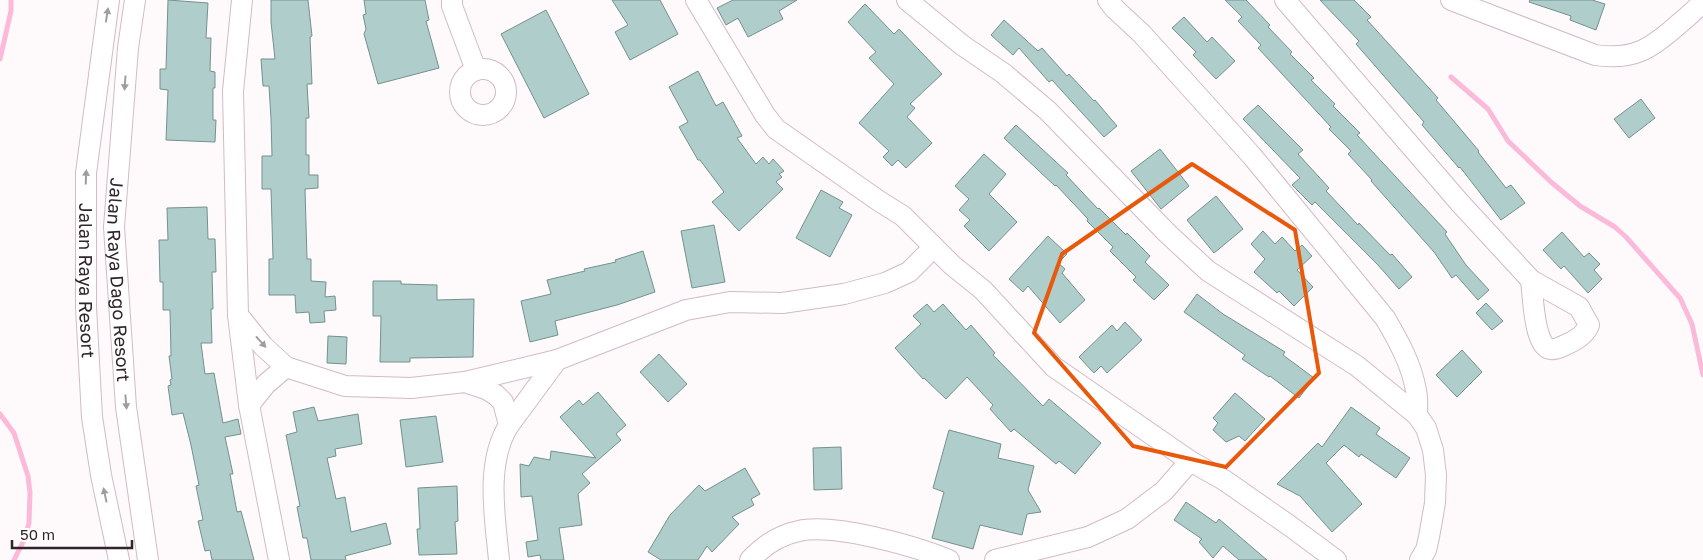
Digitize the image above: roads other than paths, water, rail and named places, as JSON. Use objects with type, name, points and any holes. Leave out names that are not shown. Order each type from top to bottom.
[{"type":"street","name":"Jalan Raya Resort","points":[[109,0],[86,173],[86,307],[92,417],[101,475],[119,560]]},
{"type":"street","name":"Jalan Raya Dago Resort","points":[[135,0],[128,48],[114,227],[126,407],[148,560]]},
{"type":"street","points":[[242,0],[232,91],[238,315],[249,405],[279,560]]},
{"type":"street","points":[[452,0],[452,6],[476,70]]},
{"type":"street","points":[[696,0],[764,115],[776,129],[879,201],[904,216],[952,264],[984,290],[1054,367],[1190,461],[1224,480],[1336,560]]},
{"type":"street","points":[[908,0],[962,45],[1003,73],[1048,111],[1167,233],[1208,271],[1357,366],[1417,415],[1429,435],[1436,474],[1435,503],[1429,537],[1426,550],[1420,560]]},
{"type":"street","points":[[1108,0],[1142,34],[1252,156],[1385,318],[1399,342],[1409,367],[1416,391],[1417,415]]},
{"type":"street","points":[[1285,0],[1460,203],[1531,280]]},
{"type":"street","points":[[1451,0],[1595,55],[1612,58],[1629,56],[1653,46],[1699,14]]},
{"type":"street","points":[[238,315],[263,346],[286,367],[345,386],[412,388],[465,382],[557,360],[686,310],[730,302],[782,303],[844,294],[886,283],[909,272],[934,247]]},
{"type":"street","points":[[499,560],[493,487],[499,447],[503,434],[509,425],[557,360]]},
{"type":"street","points":[[249,405],[266,384],[286,367]]},
{"type":"street","points":[[465,382],[486,389],[496,395],[503,402],[509,425]]},
{"type":"street","points":[[995,560],[1088,537],[1127,519],[1164,491],[1190,461]]},
{"type":"street","points":[[750,560],[764,546],[781,537],[800,531],[821,530],[848,532],[888,541],[929,552],[949,560]]},
{"type":"waterway","points":[[0,59],[11,11],[11,0]]},
{"type":"waterway","points":[[1451,77],[1488,109],[1508,141],[1551,182],[1580,206],[1615,227],[1626,237],[1680,298],[1692,324],[1703,375]]},
{"type":"waterway","points":[[0,414],[14,433],[28,476],[30,493],[29,523],[25,538],[14,560]]}]
